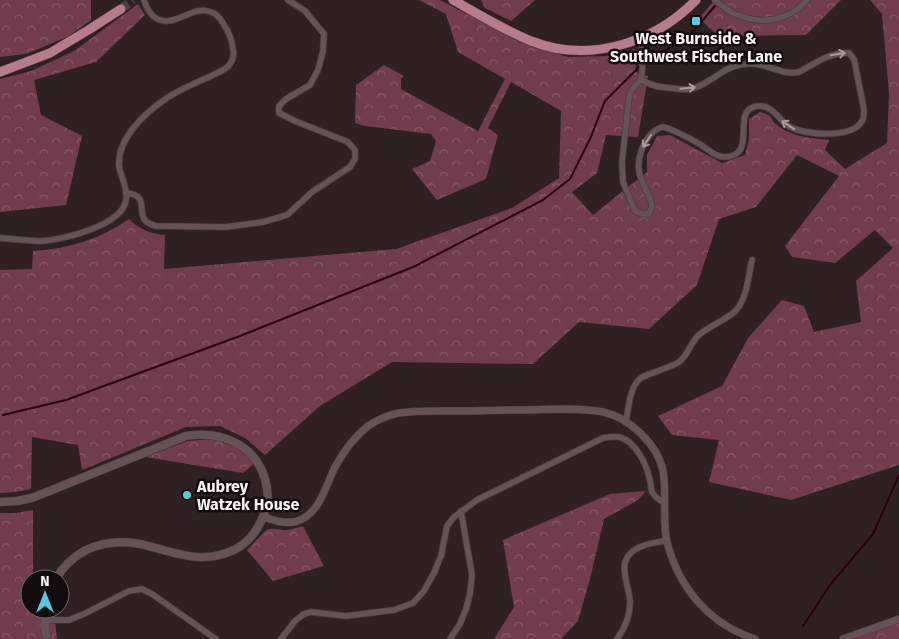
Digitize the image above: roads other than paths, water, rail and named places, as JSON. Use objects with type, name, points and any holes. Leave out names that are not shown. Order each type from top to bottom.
[{"type":"main road","points":[[453,0],[521,37],[551,47],[571,50],[603,49],[640,39],[683,13],[696,0]]},
{"type":"main road","points":[[0,72],[50,53],[121,9]]},
{"type":"main road","points":[[0,502],[32,498],[186,436],[204,434],[237,443],[257,461],[263,472],[267,487],[267,503],[264,517],[256,531],[235,550],[206,558],[179,555],[134,543],[110,543],[92,548],[76,556],[62,569]]},
{"type":"main road","points":[[45,620],[47,639]]},
{"type":"street","points":[[0,238],[43,241],[68,236],[101,225],[118,214],[126,202],[126,193],[120,174],[119,163],[128,134],[159,103],[170,95],[230,64],[234,54],[232,42],[220,19],[211,12],[201,10],[172,21],[161,20],[151,14],[144,0]]},
{"type":"street","points":[[126,193],[138,198],[142,206],[143,217],[148,225],[226,226],[263,222],[287,215],[312,192],[350,167],[355,159],[355,150],[348,142],[279,113],[280,106],[286,99],[310,85],[318,70],[323,51],[324,34],[305,11],[288,0]]},
{"type":"street","points":[[715,0],[733,13],[758,20],[770,20],[781,19],[802,7],[807,0]]},
{"type":"street","points":[[640,39],[643,64],[641,79],[632,90],[628,104],[622,174],[636,211],[642,214],[648,214],[652,208],[639,172],[638,162],[647,139],[658,128],[664,127],[718,156],[724,157],[738,152],[742,147],[744,142],[744,116],[754,107],[766,107],[792,128],[815,134],[851,130],[862,122],[864,116],[857,69],[854,59],[849,53],[841,52],[829,56],[799,72],[789,74],[758,64],[749,63],[732,66],[701,86],[690,89],[652,86],[641,79]]},
{"type":"street","points":[[626,421],[630,397],[637,382],[679,362],[700,334],[737,309],[742,301],[752,260]]},
{"type":"street","points":[[264,517],[281,522],[299,520],[307,516],[316,506],[341,456],[351,442],[368,426],[384,417],[411,412],[443,411],[588,411],[606,413],[626,421],[642,435],[652,448],[663,471],[667,540],[680,576],[697,600],[711,615],[725,626],[754,639]]},
{"type":"street","points":[[281,639],[295,621],[304,614],[311,612],[346,616],[394,610],[412,603],[424,591],[434,573],[441,556],[447,526],[454,517],[477,500],[603,438],[616,436],[622,438],[635,448],[645,464],[654,496],[664,503]]},
{"type":"street","points":[[450,639],[460,624],[466,609],[472,574],[461,511]]},
{"type":"street","points":[[616,639],[624,627],[629,612],[630,595],[624,571],[629,555],[642,546],[667,540]]},
{"type":"street","points":[[45,620],[69,620],[129,592],[142,589],[216,639]]},
{"type":"street","points":[[844,639],[899,619]]},
{"type":"waterway","points":[[648,61],[689,36],[715,6]]},
{"type":"waterway","points":[[3,415],[66,400],[240,336],[413,267],[543,200],[570,179],[590,139],[605,101],[639,67]]},
{"type":"waterway","points":[[803,626],[830,585],[873,534],[899,475]]},
{"type":"tunnel","points":[[121,9],[133,0]]},
{"type":"place","name":"West Burnside & Southwest Fischer Lane","points":[[696,21]]},
{"type":"place","name":"Aubrey Watzek House","points":[[187,495]]}]
